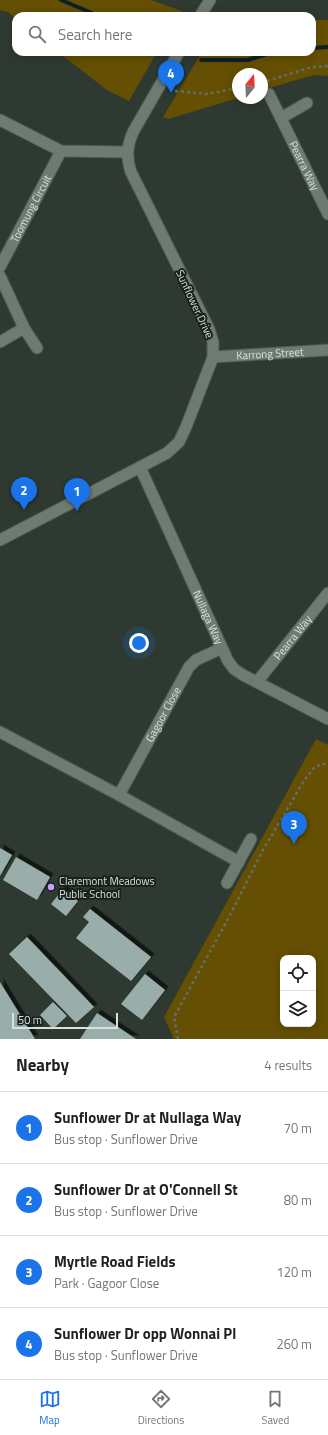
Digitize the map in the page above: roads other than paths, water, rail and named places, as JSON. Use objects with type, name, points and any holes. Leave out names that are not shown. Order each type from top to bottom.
[{"type":"street","points":[[202,12],[210,0]]},
{"type":"street","name":"Sunflower Drive","points":[[0,540],[167,453],[179,442],[213,357],[213,342],[209,329],[131,172],[127,161],[129,141],[133,132],[177,56]]},
{"type":"street","name":"Pearra Way","points":[[269,94],[328,214]]},
{"type":"street","points":[[281,118],[307,103]]},
{"type":"street","points":[[0,120],[61,151],[127,152]]},
{"type":"street","name":"Toomung Circuit","points":[[0,267],[61,151]]},
{"type":"street","points":[[0,276],[24,328],[37,348]]},
{"type":"street","points":[[0,342],[24,328]]},
{"type":"street","name":"Karrong Street","points":[[213,357],[328,350]]},
{"type":"street","name":"Nullaga Way","points":[[140,467],[228,662],[234,669],[328,719]]},
{"type":"street","name":"Pearra Way","points":[[257,682],[328,593]]},
{"type":"street","name":"Gagoor Close","points":[[119,795],[189,667],[196,660],[222,648]]},
{"type":"street","points":[[0,732],[119,795],[239,862]]},
{"type":"street","points":[[227,883],[251,839]]},
{"type":"waterway","points":[[61,0],[90,12]]},
{"type":"waterway","points":[[316,48],[328,47]]},
{"type":"waterway","points":[[201,60],[248,60],[260,56]]},
{"type":"place","name":"Sunflower Dr opp Wonnai Pl","points":[[171,93]]},
{"type":"place","name":"Sunflower Dr at O'Connell St","points":[[24,510]]},
{"type":"place","name":"Sunflower Dr at Nullaga Way","points":[[77,511]]},
{"type":"place","name":"Myrtle Road Fields","points":[[294,844]]},
{"type":"place","name":"Claremont Meadows Public School","points":[[51,887]]}]
